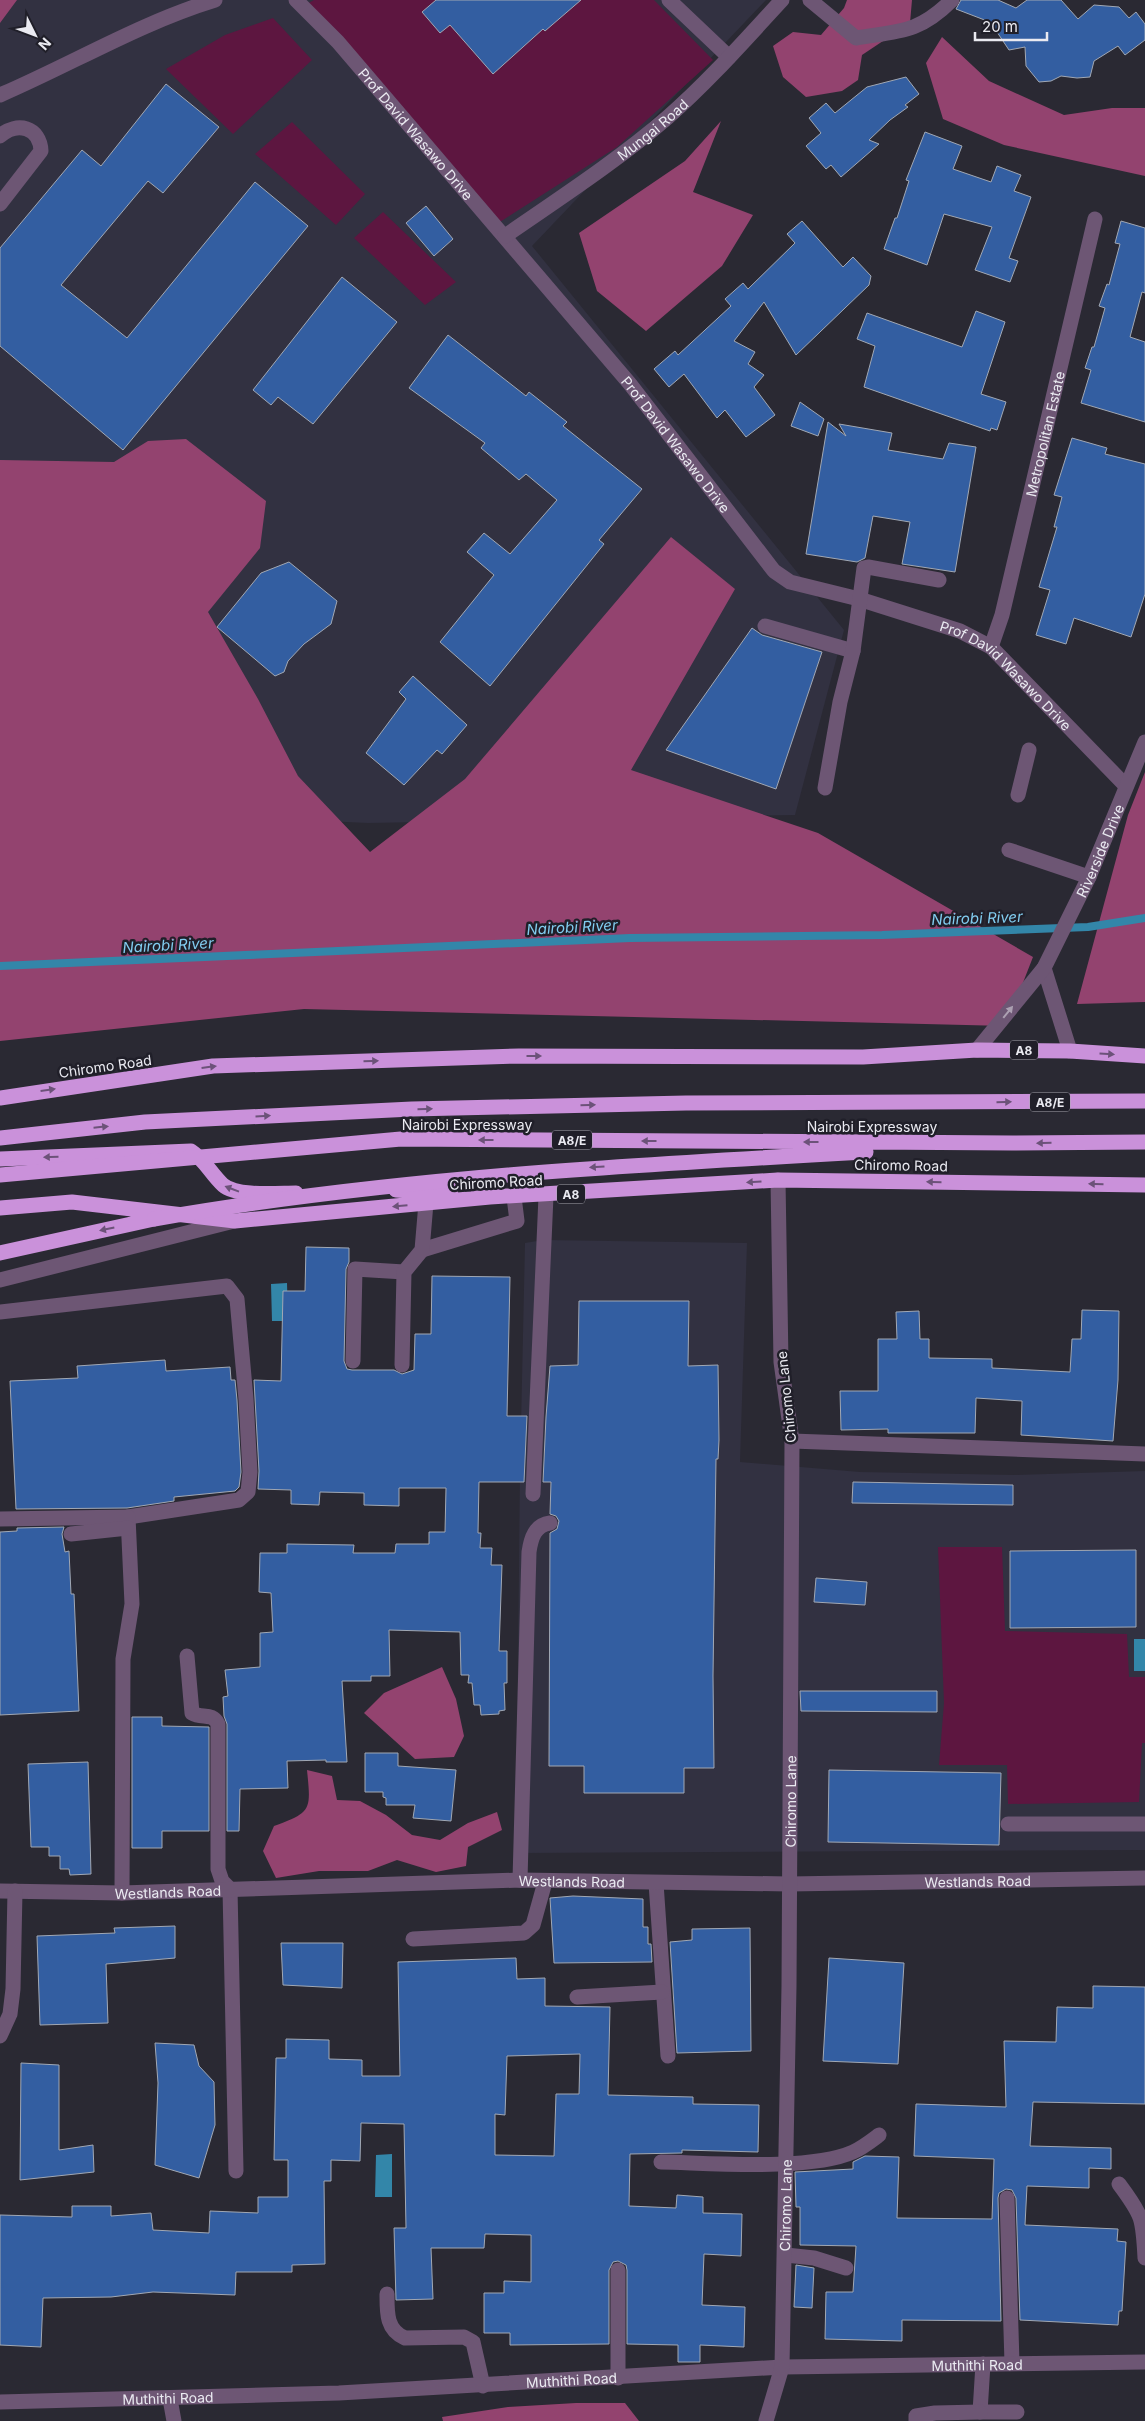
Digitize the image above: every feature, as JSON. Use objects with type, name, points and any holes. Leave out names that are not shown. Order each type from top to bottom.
[{"type":"highway","name":"Chiromo Road","points":[[0,1098],[213,1066],[519,1056],[863,1057],[977,1050],[1070,1051],[1145,1056]]},
{"type":"highway","name":"Nairobi Expressway","points":[[0,1138],[145,1122],[412,1109],[686,1102],[1145,1101]]},
{"type":"highway","name":"Nairobi Expressway","points":[[0,1176],[401,1139],[1012,1144],[1145,1142]]},
{"type":"highway","points":[[0,1253],[154,1219],[252,1202],[518,1173],[1012,1144]]},
{"type":"highway","points":[[0,1159],[191,1151],[200,1156],[224,1186],[236,1192],[407,1190],[490,1198]]},
{"type":"highway","name":"Chiromo Road","points":[[0,1208],[72,1202],[235,1221],[490,1198],[778,1180],[1145,1185]]},
{"type":"street","points":[[0,95],[50,74],[179,11],[215,0]]},
{"type":"street","name":"Prof David Wasawo Drive","points":[[296,0],[338,42],[630,384],[774,571],[790,582],[859,599],[960,631],[991,647],[1126,786]]},
{"type":"street","points":[[669,0],[729,57]]},
{"type":"street","name":"Mungai Road","points":[[505,236],[623,153],[668,117],[729,57],[782,0]]},
{"type":"street","points":[[810,0],[856,38],[907,30],[934,18],[952,0]]},
{"type":"street","points":[[0,136],[16,127],[28,129],[37,135],[41,142],[41,151],[0,204]]},
{"type":"street","name":"Metropolitan Estate","points":[[991,647],[1002,615],[1095,218]]},
{"type":"street","points":[[825,788],[840,702],[853,651],[864,568],[868,567],[939,580]]},
{"type":"street","points":[[765,626],[853,651]]},
{"type":"street","name":"Riverside Drive","points":[[977,1050],[1047,962],[1070,911],[1089,877],[1145,742]]},
{"type":"street","points":[[1018,795],[1029,750]]},
{"type":"street","points":[[1009,850],[1089,877]]},
{"type":"street","points":[[1047,962],[1070,1051]]},
{"type":"street","name":"Chiromo Lane","points":[[766,2421],[782,2367],[786,2255],[792,1441],[781,1362],[778,1180]]},
{"type":"street","points":[[533,1494],[546,1196]]},
{"type":"street","points":[[402,1365],[404,1272],[422,1250],[517,1222],[514,1197]]},
{"type":"street","points":[[422,1250],[426,1203]]},
{"type":"street","points":[[0,1280],[235,1221]]},
{"type":"street","points":[[353,1361],[355,1270],[404,1272]]},
{"type":"street","points":[[0,1312],[227,1286],[237,1299],[246,1399],[250,1472],[248,1492],[238,1500],[71,1534]]},
{"type":"street","points":[[792,1441],[1145,1454]]},
{"type":"street","points":[[0,1519],[128,1523]]},
{"type":"street","points":[[122,1893],[123,1659],[132,1604],[128,1523]]},
{"type":"street","points":[[520,1880],[529,1552],[531,1538],[537,1529],[544,1524],[550,1523]]},
{"type":"street","points":[[187,1656],[192,1713],[215,1718],[218,1724],[218,1869],[222,1881],[230,1889],[236,2171]]},
{"type":"street","points":[[1008,1824],[1145,1824]]},
{"type":"street","name":"Westlands Road","points":[[8,1891],[122,1893],[520,1880],[545,1882],[789,1884],[1145,1878]]},
{"type":"street","points":[[413,1939],[524,1933],[533,1925],[545,1882]]},
{"type":"street","points":[[656,1883],[662,1992],[668,2056]]},
{"type":"street","points":[[0,2036],[10,2014],[13,1989],[8,1891]]},
{"type":"street","points":[[577,1997],[662,1992]]},
{"type":"street","points":[[661,2162],[786,2163],[844,2156],[855,2152],[879,2136]]},
{"type":"street","points":[[1119,2184],[1137,2208],[1144,2222],[1145,2258]]},
{"type":"street","points":[[1007,2198],[1012,2364]]},
{"type":"street","points":[[786,2255],[814,2258],[846,2268]]},
{"type":"street","points":[[618,2270],[618,2378]]},
{"type":"street","points":[[387,2294],[389,2321],[397,2335],[405,2338],[464,2337],[473,2342],[483,2386]]},
{"type":"street","name":"Muthithi Road","points":[[0,2402],[170,2398],[483,2386],[782,2367],[1145,2362]]},
{"type":"street","points":[[980,2412],[983,2364]]},
{"type":"street","points":[[170,2398],[174,2421]]},
{"type":"street","points":[[916,2421],[916,2416],[929,2413],[1016,2412]]},
{"type":"shaded area","points":[[0,0],[766,0],[532,246],[844,630],[795,815],[368,823],[0,806]]},
{"type":"shaded area","points":[[0,0],[17,0],[0,23]]},
{"type":"shaded area","points":[[314,0],[654,0],[713,60],[617,147],[492,227],[300,8]]},
{"type":"shaded area","points":[[847,0],[912,0],[910,23],[862,55],[858,80],[842,91],[806,97],[783,77],[773,46],[793,32],[821,35],[844,8]]},
{"type":"shaded area","points":[[273,18],[312,60],[233,134],[166,69],[225,35]]},
{"type":"shaded area","points":[[942,37],[989,81],[1064,115],[1112,108],[1145,108],[1145,176],[1004,145],[943,119],[926,63]]},
{"type":"shaded area","points":[[721,121],[693,192],[753,215],[722,266],[646,331],[597,291],[579,233],[685,161]]},
{"type":"shaded area","points":[[292,122],[365,194],[336,225],[255,154]]},
{"type":"shaded area","points":[[383,212],[456,282],[425,305],[354,238]]},
{"type":"shaded area","points":[[186,439],[266,501],[260,548],[208,612],[258,699],[298,776],[370,852],[465,779],[671,537],[735,589],[631,770],[818,833],[1033,957],[1006,1026],[304,1009],[0,1041],[0,460],[114,462],[148,441]]},
{"type":"shaded area","points":[[1145,772],[1145,1002],[1077,1004],[1128,815]]},
{"type":"shaded area","points":[[543,1240],[747,1243],[740,1462],[860,1472],[1015,1475],[1145,1471],[1145,1850],[516,1853],[520,1472],[525,1243]]},
{"type":"shaded area","points":[[938,1547],[1002,1547],[1005,1631],[1127,1634],[1129,1677],[1145,1677],[1145,1743],[1142,1743],[1139,1802],[1008,1804],[1007,1765],[939,1765],[944,1703]]},
{"type":"shaded area","points":[[442,1667],[456,1699],[464,1736],[454,1757],[415,1759],[364,1713],[384,1693]]},
{"type":"shaded area","points":[[307,1770],[332,1776],[337,1800],[360,1801],[386,1815],[412,1835],[440,1840],[468,1823],[497,1812],[502,1830],[468,1847],[466,1866],[436,1872],[397,1860],[368,1871],[319,1871],[276,1878],[263,1851],[274,1826],[296,1817],[306,1808],[309,1794]]},
{"type":"shaded area","points":[[576,2403],[625,2403],[639,2421],[443,2421],[442,2417],[508,2407]]},
{"type":"water","points":[[287,1283],[288,1321],[272,1321],[271,1284]]},
{"type":"water","points":[[1134,1639],[1145,1639],[1145,1671],[1134,1671]]},
{"type":"water","points":[[392,2154],[392,2197],[375,2197],[376,2155]]},
{"type":"building","points":[[436,0],[581,0],[545,31],[543,29],[493,74],[450,25],[440,33],[422,12]]},
{"type":"building","points":[[961,0],[998,0],[1016,8],[1027,0],[1061,0],[1078,19],[1094,5],[1119,7],[1129,18],[1136,12],[1145,24],[1145,40],[1125,55],[1118,46],[1094,61],[1090,77],[1061,76],[1051,81],[1039,82],[1026,66],[1025,47],[1009,50],[993,26],[995,24],[956,9]]},
{"type":"building","points":[[906,77],[919,94],[905,105],[908,107],[890,120],[869,140],[879,144],[841,177],[831,165],[826,169],[806,146],[821,133],[809,118],[826,103],[835,113],[867,87]]},
{"type":"building","points":[[166,84],[219,127],[163,193],[148,181],[61,285],[127,338],[255,182],[308,226],[123,450],[0,346],[0,248],[82,150],[101,166]]},
{"type":"building","points":[[925,132],[962,146],[953,169],[991,182],[997,166],[1021,175],[1014,191],[1031,197],[1009,258],[1018,261],[1010,282],[975,270],[992,227],[944,214],[927,265],[884,249],[895,218],[897,218],[909,181],[906,180]]},
{"type":"building","points":[[426,206],[453,239],[434,256],[406,223]]},
{"type":"building","points":[[802,221],[843,267],[853,257],[871,276],[869,285],[796,355],[764,302],[734,341],[755,352],[748,364],[764,375],[754,387],[775,415],[746,437],[725,410],[717,418],[684,374],[669,387],[654,369],[675,351],[678,355],[731,306],[725,299],[743,283],[748,289],[795,243],[787,234]]},
{"type":"building","points":[[1121,221],[1145,228],[1145,293],[1142,292],[1130,337],[1145,342],[1145,422],[1081,403],[1091,370],[1085,368],[1092,347],[1094,347],[1105,308],[1099,306],[1107,284],[1109,285],[1120,244],[1115,243]]},
{"type":"building","points":[[342,277],[397,322],[313,424],[278,397],[271,405],[253,390]]},
{"type":"building","points":[[976,311],[1005,322],[981,394],[1006,402],[997,430],[991,428],[990,431],[864,387],[875,346],[857,339],[867,313],[962,347]]},
{"type":"building","points":[[448,335],[526,396],[529,392],[567,422],[563,426],[642,489],[599,540],[604,544],[490,686],[440,642],[494,575],[467,552],[484,533],[510,554],[557,500],[526,474],[519,480],[481,448],[485,443],[409,388]]},
{"type":"building","points":[[800,402],[824,419],[818,436],[791,426]]},
{"type":"building","points":[[828,422],[846,436],[839,424],[892,433],[888,450],[943,459],[949,443],[976,447],[955,572],[902,564],[910,522],[873,516],[865,558],[857,562],[806,554]]},
{"type":"building","points":[[1072,438],[1107,448],[1105,454],[1145,464],[1145,594],[1131,637],[1074,618],[1066,644],[1036,635],[1050,590],[1039,587],[1057,527],[1054,527],[1062,497],[1054,495]]},
{"type":"building","points":[[289,562],[337,601],[331,624],[304,644],[288,661],[284,672],[275,676],[217,627],[261,573]]},
{"type":"building","points":[[752,628],[762,635],[822,652],[776,789],[666,750]]},
{"type":"building","points":[[413,676],[467,725],[442,754],[437,750],[404,785],[366,753],[406,699],[399,692]]},
{"type":"building","points":[[306,1247],[349,1248],[349,1262],[346,1269],[344,1361],[347,1369],[352,1370],[394,1370],[402,1374],[414,1370],[415,1334],[431,1334],[432,1276],[510,1277],[507,1416],[527,1416],[524,1482],[479,1482],[478,1533],[481,1533],[480,1548],[492,1548],[491,1565],[502,1565],[499,1651],[507,1651],[507,1683],[504,1683],[505,1710],[499,1711],[499,1714],[481,1715],[480,1705],[474,1705],[472,1683],[468,1683],[469,1675],[461,1675],[460,1632],[389,1630],[390,1676],[371,1676],[371,1681],[342,1681],[347,1762],[326,1762],[326,1760],[287,1761],[288,1788],[240,1789],[239,1831],[227,1831],[227,1724],[224,1716],[223,1697],[228,1696],[225,1670],[260,1667],[260,1633],[273,1632],[271,1593],[259,1592],[260,1553],[287,1553],[287,1544],[354,1545],[353,1553],[395,1553],[396,1544],[429,1544],[429,1532],[445,1532],[446,1488],[399,1488],[399,1506],[364,1505],[364,1493],[320,1492],[319,1505],[291,1504],[291,1490],[258,1489],[259,1471],[254,1380],[281,1381],[283,1291],[305,1291]]},
{"type":"building","points":[[579,1301],[689,1301],[688,1366],[718,1365],[719,1440],[718,1459],[716,1459],[713,1676],[714,1768],[684,1768],[684,1793],[584,1793],[584,1766],[549,1766],[550,1533],[557,1529],[559,1521],[556,1516],[550,1514],[551,1482],[543,1482],[546,1417],[550,1366],[578,1365]]},
{"type":"building","points":[[1082,1310],[1119,1311],[1118,1380],[1113,1441],[1021,1435],[1022,1401],[976,1398],[975,1433],[888,1433],[888,1429],[841,1430],[840,1391],[878,1391],[878,1339],[897,1339],[896,1312],[919,1311],[920,1339],[929,1339],[929,1358],[992,1359],[992,1368],[1070,1372],[1072,1339],[1081,1339]]},
{"type":"building","points":[[165,1360],[166,1371],[230,1367],[231,1380],[235,1380],[241,1472],[239,1487],[235,1491],[174,1497],[174,1501],[127,1508],[16,1509],[10,1381],[78,1378],[77,1366]]},
{"type":"building","points":[[853,1482],[1013,1485],[1013,1505],[852,1503]]},
{"type":"building","points":[[64,1527],[62,1534],[65,1552],[69,1551],[71,1594],[74,1594],[79,1711],[0,1715],[0,1532],[17,1531],[17,1528]]},
{"type":"building","points":[[1136,1550],[1136,1627],[1010,1628],[1010,1551]]},
{"type":"building","points":[[816,1578],[867,1582],[865,1605],[814,1602]]},
{"type":"building","points":[[800,1691],[937,1691],[937,1712],[801,1711]]},
{"type":"building","points":[[132,1717],[162,1717],[162,1726],[209,1727],[209,1831],[162,1831],[162,1848],[132,1848]]},
{"type":"building","points":[[365,1753],[398,1753],[398,1766],[456,1770],[451,1821],[413,1818],[415,1805],[386,1805],[386,1798],[383,1797],[383,1792],[365,1792]]},
{"type":"building","points":[[88,1762],[91,1874],[70,1875],[69,1869],[60,1869],[60,1856],[49,1856],[49,1847],[31,1847],[28,1764]]},
{"type":"building","points":[[829,1770],[1001,1773],[999,1845],[828,1842]]},
{"type":"building","points":[[573,1896],[643,1899],[643,1927],[648,1927],[648,1944],[651,1944],[652,1962],[554,1963],[550,1898]]},
{"type":"building","points":[[175,1926],[175,1958],[106,1964],[108,2023],[40,2025],[37,1936],[115,1933],[114,1928]]},
{"type":"building","points":[[750,1928],[751,2051],[677,2053],[670,1942],[692,1940],[692,1929]]},
{"type":"building","points":[[281,1943],[343,1943],[342,1988],[283,1985]]},
{"type":"building","points":[[516,1958],[517,1979],[545,1978],[545,2006],[610,2007],[608,2095],[693,2097],[693,2104],[759,2105],[758,2152],[682,2150],[682,2153],[630,2154],[629,2206],[676,2208],[677,2195],[703,2197],[703,2213],[742,2214],[741,2256],[704,2254],[702,2305],[745,2307],[744,2347],[700,2345],[700,2362],[678,2362],[678,2345],[627,2344],[627,2270],[626,2265],[618,2261],[613,2262],[609,2270],[609,2344],[510,2345],[510,2333],[484,2333],[484,2293],[504,2293],[504,2281],[531,2282],[531,2235],[485,2234],[484,2248],[431,2248],[433,2299],[396,2300],[394,2228],[406,2228],[404,2124],[361,2123],[360,2161],[331,2160],[331,2181],[324,2181],[325,2264],[292,2265],[292,2272],[236,2272],[235,2295],[153,2292],[111,2297],[43,2298],[41,2347],[0,2345],[0,2215],[72,2217],[72,2206],[111,2206],[111,2216],[151,2213],[153,2230],[209,2233],[210,2211],[258,2213],[258,2197],[288,2197],[288,2160],[274,2160],[276,2058],[286,2058],[286,2039],[329,2040],[329,2059],[362,2060],[362,2076],[400,2076],[398,1962]],"holes":[[[580,2054],[579,2094],[556,2094],[554,2156],[495,2155],[495,2114],[505,2115],[507,2056]]]},
{"type":"building","points":[[829,1958],[904,1963],[898,2064],[823,2061]]},
{"type":"building","points":[[1093,1986],[1145,1987],[1145,2104],[1033,2102],[1030,2146],[1111,2148],[1111,2169],[1089,2168],[1089,2188],[1027,2186],[1025,2225],[1118,2229],[1117,2241],[1126,2242],[1122,2311],[1119,2311],[1118,2325],[1020,2320],[1016,2198],[1012,2190],[1006,2189],[999,2193],[998,2198],[1001,2321],[902,2320],[902,2341],[825,2339],[826,2292],[853,2292],[856,2246],[800,2245],[800,2207],[796,2207],[795,2172],[853,2169],[853,2162],[865,2156],[899,2157],[897,2218],[992,2219],[994,2159],[914,2156],[916,2104],[1006,2107],[1004,2041],[1056,2042],[1057,2007],[1093,2008]]},
{"type":"building","points":[[155,2043],[194,2045],[199,2066],[214,2082],[215,2125],[199,2178],[155,2165],[158,2083]]},
{"type":"building","points":[[21,2063],[59,2065],[59,2150],[93,2145],[94,2172],[20,2180]]},
{"type":"building","points":[[796,2265],[814,2268],[812,2308],[794,2307]]},
{"type":"waterway","name":"Nairobi River","points":[[0,966],[630,938],[882,935],[1088,927],[1145,918]]}]
